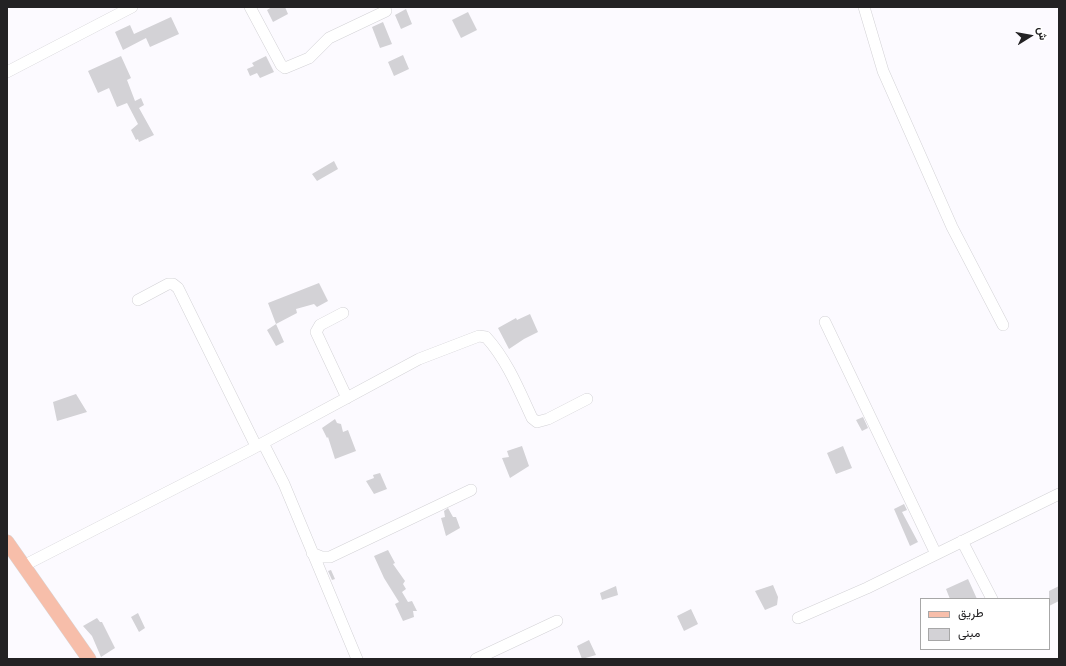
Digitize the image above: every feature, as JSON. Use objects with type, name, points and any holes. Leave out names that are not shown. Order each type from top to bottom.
[{"type":"main road","points":[[7,542],[89,659]]},
{"type":"street","points":[[7,72],[132,7]]},
{"type":"street","points":[[250,7],[281,66],[285,68],[309,58],[329,38],[386,11]]},
{"type":"street","points":[[864,7],[864,12],[886,78],[952,227],[1003,326]]},
{"type":"street","points":[[138,300],[168,284],[173,284],[178,288],[260,445],[284,484],[357,659]]},
{"type":"street","points":[[343,313],[320,325],[316,332],[347,398]]},
{"type":"street","points":[[825,322],[936,554]]},
{"type":"street","points":[[23,566],[134,511],[419,359],[479,336],[486,337],[493,345],[510,372],[532,418],[537,422],[548,419],[587,398]]},
{"type":"street","points":[[312,553],[322,557],[330,557],[471,490]]},
{"type":"street","points":[[798,618],[868,588],[1059,494]]},
{"type":"street","points":[[962,541],[991,598]]},
{"type":"street","points":[[476,659],[557,621]]},
{"type":"building","points":[[272,7],[285,7],[288,14],[273,22],[267,10]]},
{"type":"building","points":[[406,9],[412,24],[401,29],[395,15]]},
{"type":"building","points":[[468,12],[477,30],[461,38],[452,20]]},
{"type":"building","points":[[171,17],[179,34],[150,47],[146,38],[123,50],[115,32],[130,25],[134,34]]},
{"type":"building","points":[[383,22],[392,44],[380,48],[372,27]]},
{"type":"building","points":[[403,55],[409,69],[394,76],[388,62]]},
{"type":"building","points":[[121,56],[131,78],[127,80],[135,101],[141,98],[144,105],[139,108],[154,135],[139,142],[138,139],[136,140],[131,130],[138,124],[127,103],[117,107],[109,88],[98,93],[88,71]]},
{"type":"building","points":[[266,56],[274,72],[260,78],[257,73],[250,76],[247,69],[254,66],[252,63]]},
{"type":"building","points":[[334,161],[338,169],[317,181],[312,174]]},
{"type":"building","points":[[319,283],[328,301],[317,307],[314,304],[296,309],[297,313],[276,324],[268,303]]},
{"type":"building","points":[[530,314],[538,332],[509,349],[498,328],[516,318],[517,320]]},
{"type":"building","points":[[276,324],[284,342],[276,346],[267,330]]},
{"type":"building","points":[[76,394],[87,412],[57,421],[53,402]]},
{"type":"building","points":[[863,417],[868,428],[862,431],[856,420]]},
{"type":"building","points":[[335,419],[337,423],[341,424],[343,432],[348,430],[356,451],[335,459],[328,437],[327,438],[322,428]]},
{"type":"building","points":[[522,446],[529,466],[510,478],[502,458],[509,457],[507,451]]},
{"type":"building","points":[[843,446],[852,468],[836,474],[827,453]]},
{"type":"building","points":[[380,473],[387,489],[374,494],[366,481],[374,478],[373,475]]},
{"type":"building","points":[[904,504],[907,510],[902,512],[918,542],[910,546],[894,509]]},
{"type":"building","points":[[448,508],[453,517],[456,517],[460,528],[446,536],[441,518],[445,517],[444,511]]},
{"type":"building","points":[[388,550],[395,563],[393,564],[405,581],[403,584],[406,589],[402,592],[408,602],[412,601],[417,611],[413,611],[414,617],[403,621],[395,604],[399,602],[384,578],[374,556]]},
{"type":"building","points":[[331,570],[335,579],[332,580],[328,571]]},
{"type":"building","points":[[968,579],[977,598],[950,598],[946,589]]},
{"type":"building","points":[[773,585],[778,597],[777,605],[765,610],[755,591]]},
{"type":"building","points":[[616,586],[618,595],[602,600],[600,593]]},
{"type":"building","points":[[1059,586],[1059,601],[1050,606],[1050,598],[1049,591]]},
{"type":"building","points":[[691,609],[698,624],[684,631],[677,616]]},
{"type":"building","points":[[138,613],[145,628],[139,632],[131,617]]},
{"type":"building","points":[[97,618],[100,622],[102,622],[115,648],[101,657],[92,636],[83,626]]},
{"type":"building","points":[[589,640],[596,655],[582,659],[577,646]]}]
